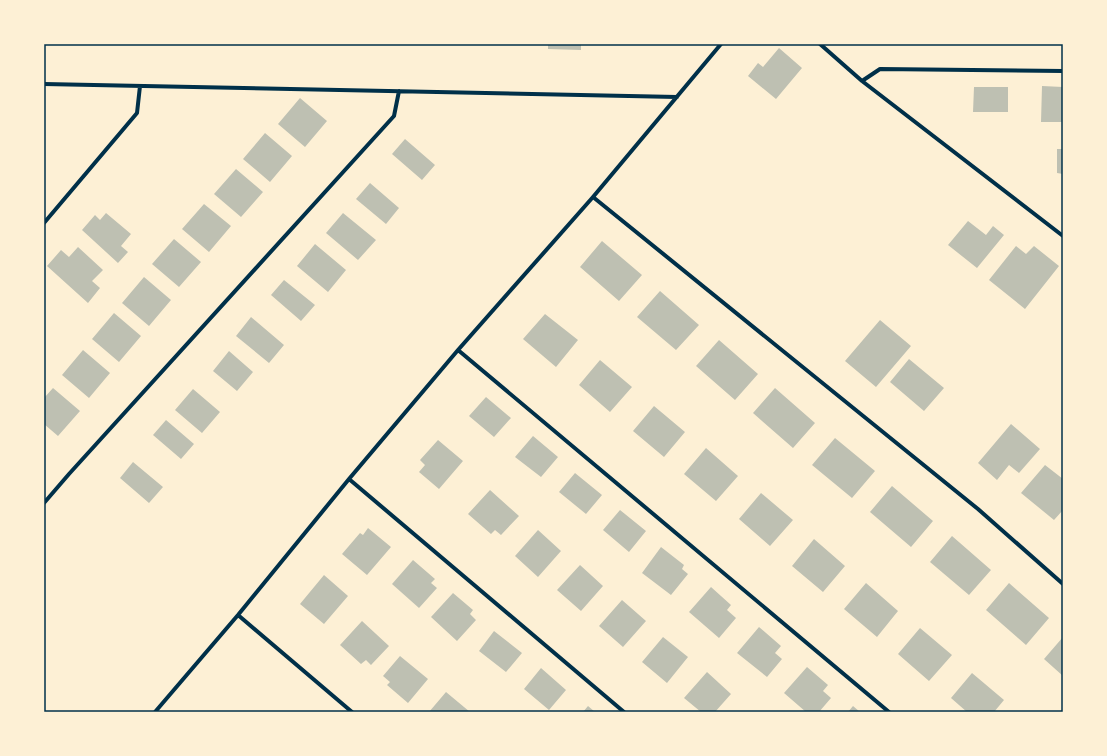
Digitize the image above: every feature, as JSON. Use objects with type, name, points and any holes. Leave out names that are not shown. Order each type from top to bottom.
[{"type":"street","points":[[155,712],[238,615],[349,479],[458,350],[593,197],[721,44]]},
{"type":"street","points":[[820,44],[862,81],[1063,236]]},
{"type":"street","points":[[862,81],[880,69],[1063,71]]},
{"type":"street","points":[[44,84],[677,97]]},
{"type":"street","points":[[44,223],[137,113],[140,86]]},
{"type":"street","points":[[44,503],[74,468],[394,116],[399,91]]},
{"type":"street","points":[[593,197],[978,509],[1063,584]]},
{"type":"street","points":[[458,350],[889,712]]},
{"type":"street","points":[[349,479],[624,712]]},
{"type":"street","points":[[238,615],[352,712]]},
{"type":"building","points":[[548,44],[581,44],[581,50],[548,49]]},
{"type":"building","points":[[779,48],[802,68],[776,99],[748,76],[758,63],[763,67]]},
{"type":"building","points":[[1042,86],[1063,87],[1063,122],[1041,122]]},
{"type":"building","points":[[974,87],[1008,87],[1008,112],[973,112]]},
{"type":"building","points":[[300,98],[327,121],[305,147],[278,124]]},
{"type":"building","points":[[265,133],[292,156],[270,182],[243,159]]},
{"type":"building","points":[[405,139],[435,165],[422,180],[392,154]]},
{"type":"building","points":[[1057,149],[1063,149],[1063,174],[1057,173]]},
{"type":"building","points":[[236,169],[263,192],[241,217],[214,194]]},
{"type":"building","points":[[370,183],[399,208],[386,224],[356,199]]},
{"type":"building","points":[[204,204],[231,226],[209,252],[182,229]]},
{"type":"building","points":[[106,213],[131,234],[121,246],[128,252],[118,263],[82,230],[95,215],[100,220]]},
{"type":"building","points":[[343,213],[376,240],[358,260],[326,233]]},
{"type":"building","points":[[968,221],[986,235],[993,226],[1004,235],[977,268],[948,245]]},
{"type":"building","points":[[174,239],[201,262],[179,287],[152,264]]},
{"type":"building","points":[[602,241],[642,275],[619,301],[580,267]]},
{"type":"building","points":[[315,244],[346,270],[328,292],[297,266]]},
{"type":"building","points":[[1016,246],[1026,254],[1034,246],[1059,266],[1025,309],[989,280]]},
{"type":"building","points":[[78,247],[103,270],[92,281],[100,288],[88,303],[47,266],[61,250],[69,257]]},
{"type":"building","points":[[144,277],[171,300],[149,326],[122,303]]},
{"type":"building","points":[[284,280],[315,305],[301,321],[271,295]]},
{"type":"building","points":[[660,291],[699,325],[676,350],[637,317]]},
{"type":"building","points":[[114,313],[141,336],[119,362],[92,339]]},
{"type":"building","points":[[545,314],[578,340],[556,367],[523,339]]},
{"type":"building","points":[[251,317],[284,345],[269,363],[236,336]]},
{"type":"building","points":[[880,320],[911,346],[876,387],[845,361]]},
{"type":"building","points":[[719,340],[758,374],[735,400],[696,366]]},
{"type":"building","points":[[83,350],[110,373],[89,398],[62,375]]},
{"type":"building","points":[[229,351],[253,372],[237,391],[213,371]]},
{"type":"building","points":[[909,359],[944,388],[924,411],[890,382]]},
{"type":"building","points":[[600,360],[632,387],[610,412],[579,385]]},
{"type":"building","points":[[53,388],[80,411],[58,436],[44,424],[44,398]]},
{"type":"building","points":[[775,388],[815,423],[793,448],[753,413]]},
{"type":"building","points":[[193,389],[220,412],[202,433],[175,410]]},
{"type":"building","points":[[486,397],[511,418],[494,437],[469,416]]},
{"type":"building","points":[[654,406],[685,432],[664,457],[633,431]]},
{"type":"building","points":[[166,420],[194,444],[181,459],[153,435]]},
{"type":"building","points":[[1011,424],[1040,449],[1019,473],[1009,465],[997,480],[978,463]]},
{"type":"building","points":[[533,436],[558,457],[541,477],[515,457]]},
{"type":"building","points":[[835,438],[875,471],[852,498],[812,465]]},
{"type":"building","points":[[438,440],[463,461],[439,489],[419,472],[425,465],[420,460]]},
{"type":"building","points":[[706,448],[738,476],[716,501],[684,474]]},
{"type":"building","points":[[133,462],[163,487],[149,503],[120,478]]},
{"type":"building","points":[[1045,465],[1063,479],[1063,510],[1054,520],[1021,493]]},
{"type":"building","points":[[575,473],[602,495],[586,514],[559,492]]},
{"type":"building","points":[[892,486],[933,521],[911,547],[870,512]]},
{"type":"building","points":[[490,490],[519,516],[501,535],[495,530],[491,534],[468,514]]},
{"type":"building","points":[[761,493],[793,520],[770,546],[739,519]]},
{"type":"building","points":[[620,510],[646,531],[629,552],[603,530]]},
{"type":"building","points":[[368,528],[391,547],[367,575],[342,554],[360,533],[363,535]]},
{"type":"building","points":[[538,530],[561,551],[538,577],[515,556]]},
{"type":"building","points":[[952,536],[991,570],[969,595],[930,562]]},
{"type":"building","points":[[814,539],[845,566],[823,592],[792,566]]},
{"type":"building","points":[[661,547],[684,565],[682,569],[688,574],[671,595],[642,573]]},
{"type":"building","points":[[413,560],[435,579],[431,583],[437,588],[419,608],[392,584]]},
{"type":"building","points":[[580,565],[603,586],[581,611],[557,590]]},
{"type":"building","points":[[324,575],[348,596],[324,624],[300,604]]},
{"type":"building","points":[[866,583],[898,611],[877,637],[844,609]]},
{"type":"building","points":[[1009,583],[1049,618],[1026,645],[986,610]]},
{"type":"building","points":[[711,587],[731,605],[727,610],[736,618],[719,638],[689,612]]},
{"type":"building","points":[[453,593],[473,610],[470,614],[476,620],[457,641],[431,617]]},
{"type":"building","points":[[622,600],[646,621],[623,647],[599,626]]},
{"type":"building","points":[[362,621],[389,646],[371,665],[366,660],[361,664],[340,645]]},
{"type":"building","points":[[759,627],[781,646],[775,653],[782,659],[767,677],[737,653]]},
{"type":"building","points":[[920,628],[952,655],[929,681],[898,654]]},
{"type":"building","points":[[494,631],[522,653],[506,672],[479,651]]},
{"type":"building","points":[[663,637],[688,657],[667,683],[642,662]]},
{"type":"building","points":[[1063,637],[1063,676],[1044,659]]},
{"type":"building","points":[[400,656],[428,679],[408,703],[387,685],[390,682],[383,676]]},
{"type":"building","points":[[807,667],[828,685],[823,691],[831,698],[819,712],[806,712],[784,693]]},
{"type":"building","points":[[541,668],[566,690],[549,710],[524,689]]},
{"type":"building","points":[[707,672],[731,694],[715,712],[701,712],[684,698]]},
{"type":"building","points":[[972,673],[1004,700],[994,712],[967,712],[951,698]]},
{"type":"building","points":[[446,692],[470,712],[429,712]]},
{"type":"building","points":[[588,706],[595,712],[583,712]]},
{"type":"building","points":[[853,706],[860,712],[848,712]]}]
